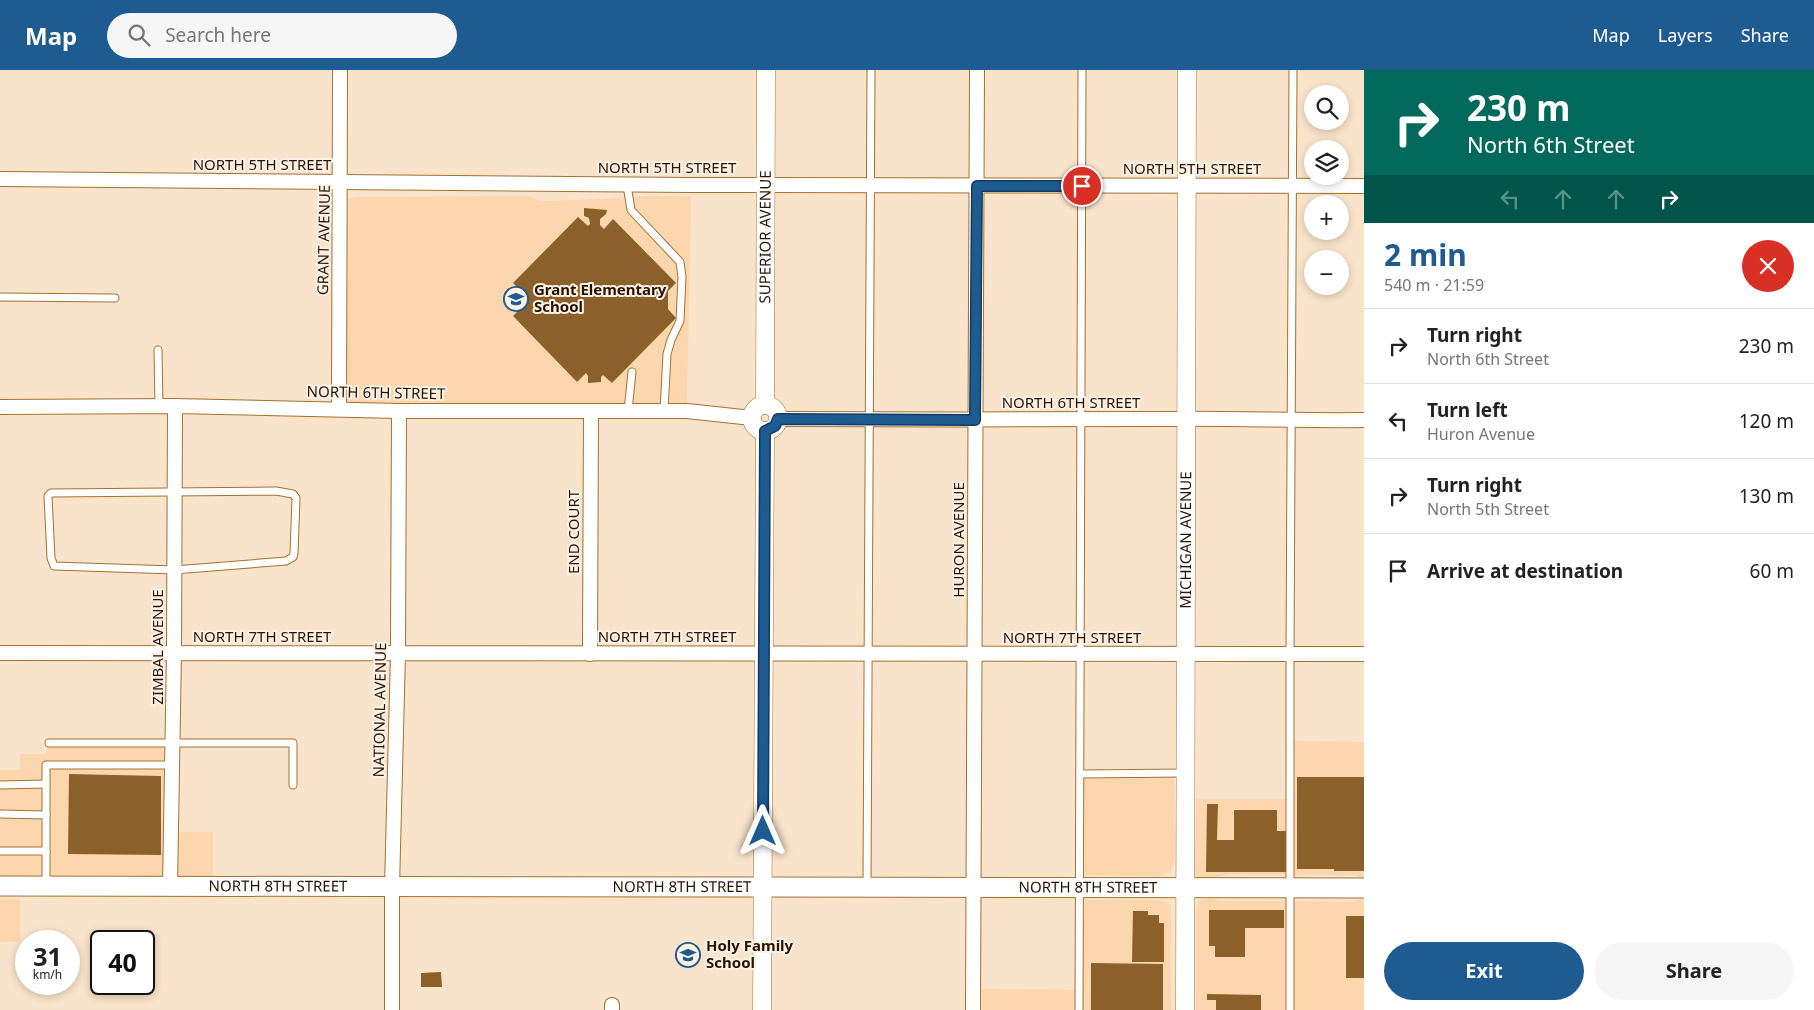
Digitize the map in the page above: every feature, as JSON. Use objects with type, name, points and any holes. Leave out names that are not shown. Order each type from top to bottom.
[{"type":"main road","name":"NORTH 8TH STREET","points":[[0,886],[1364,888]]},
{"type":"street","name":"GRANT AVENUE","points":[[339,409],[340,70]]},
{"type":"street","name":"SUPERIOR AVENUE","points":[[765,405],[766,70]]},
{"type":"street","name":"HURON AVENUE","points":[[973,1010],[977,70]]},
{"type":"street","name":"MICHIGAN AVENUE","points":[[1185,1010],[1187,70]]},
{"type":"street","name":"NORTH 5TH STREET","points":[[0,179],[627,185],[1364,186]]},
{"type":"street","points":[[762,1010],[764,653],[771,425],[777,415],[773,408],[765,405],[757,408],[752,418],[754,426],[771,425]]},
{"type":"street","name":"NORTH 6TH STREET","points":[[0,407],[175,407],[399,411],[687,411],[752,418]]},
{"type":"street","name":"ZIMBAL AVENUE","points":[[170,886],[174,653],[175,407]]},
{"type":"street","name":"NATIONAL AVENUE","points":[[392,1010],[392,887],[398,654],[399,411]]},
{"type":"street","name":"END COURT","points":[[590,654],[591,411]]},
{"type":"street","name":"NORTH 6TH STREET","points":[[771,425],[868,420],[1364,420]]},
{"type":"street","name":"NORTH 7TH STREET","points":[[0,653],[1364,654]]},
{"type":"lane","points":[[867,888],[868,420],[872,70]]},
{"type":"lane","points":[[1079,1010],[1082,70]]},
{"type":"lane","points":[[1290,1010],[1290,654],[1294,70]]},
{"type":"lane","points":[[627,185],[631,210],[680,262],[682,278],[680,321],[667,354],[664,411]]},
{"type":"lane","points":[[0,297],[115,298]]},
{"type":"lane","points":[[158,350],[159,407]]},
{"type":"lane","points":[[628,411],[632,372]]},
{"type":"lane","points":[[276,491],[293,494],[296,498],[294,553],[289,560],[275,563],[174,570],[54,566],[51,558],[48,496],[55,492],[276,491]]},
{"type":"lane","points":[[50,743],[293,743],[293,785]]},
{"type":"lane","points":[[46,886],[46,765],[172,765]]},
{"type":"lane","points":[[1080,774],[1186,773]]},
{"type":"lane","points":[[0,785],[46,784]]},
{"type":"lane","points":[[0,814],[46,815]]},
{"type":"lane","points":[[0,851],[46,851]]},
{"type":"shaded area","name":"Grant Elementary School","points":[[530,196],[540,201],[548,201],[643,196],[691,196],[687,403],[358,405],[346,403],[344,401],[345,203],[347,199],[357,197]]},
{"type":"shaded area","points":[[1295,741],[1364,742],[1364,881],[1356,875],[1228,874],[1201,881],[1195,873],[1196,799],[1294,799]]},
{"type":"shaded area","points":[[164,745],[164,832],[213,832],[213,876],[0,876],[0,770],[20,770],[20,754],[47,754],[47,746]]},
{"type":"shaded area","points":[[1174,776],[1175,858],[1171,871],[1158,876],[1083,875],[1083,777]]},
{"type":"shaded area","points":[[1210,898],[1221,901],[1354,902],[1364,899],[1364,1010],[1196,1010],[1196,911],[1199,901]]},
{"type":"shaded area","points":[[0,899],[20,899],[20,930],[15,930],[15,942],[0,942]]},
{"type":"shaded area","points":[[1082,900],[1157,900],[1170,904],[1171,1010],[982,1010],[982,989],[1082,990]]},
{"type":"building","points":[[584,208],[607,210],[606,214],[600,219],[600,225],[604,229],[613,219],[676,283],[668,291],[668,309],[676,318],[612,383],[603,375],[601,382],[588,383],[586,373],[577,382],[513,316],[522,307],[522,292],[513,283],[578,217],[588,226],[590,224],[589,218],[584,216]]},
{"type":"building","points":[[69,774],[161,776],[161,855],[68,854]]},
{"type":"building","points":[[1297,777],[1364,777],[1364,871],[1297,869]]},
{"type":"building","points":[[1207,804],[1218,804],[1217,840],[1234,840],[1234,810],[1277,810],[1277,831],[1287,831],[1286,872],[1206,872]]},
{"type":"building","points":[[1209,910],[1284,910],[1284,928],[1245,928],[1245,957],[1215,957],[1215,946],[1209,946]]},
{"type":"building","points":[[1133,911],[1148,911],[1148,915],[1159,915],[1159,923],[1164,923],[1164,962],[1132,962]]},
{"type":"building","points":[[1346,916],[1364,916],[1364,978],[1346,978]]},
{"type":"building","points":[[1091,963],[1163,964],[1163,1010],[1091,1010]]},
{"type":"building","points":[[441,972],[442,987],[421,987],[421,973]]},
{"type":"building","points":[[1207,994],[1261,995],[1261,1010],[1216,1010],[1216,1000],[1207,1000]]},
{"type":"place","name":"Grant Elementary School","points":[[516,299]]},
{"type":"place","name":"Holy Family School","points":[[688,955]]},
{"type":"route","points":[[763,831],[765,431],[772,429],[778,419],[975,420],[977,186],[1082,186]]}]
